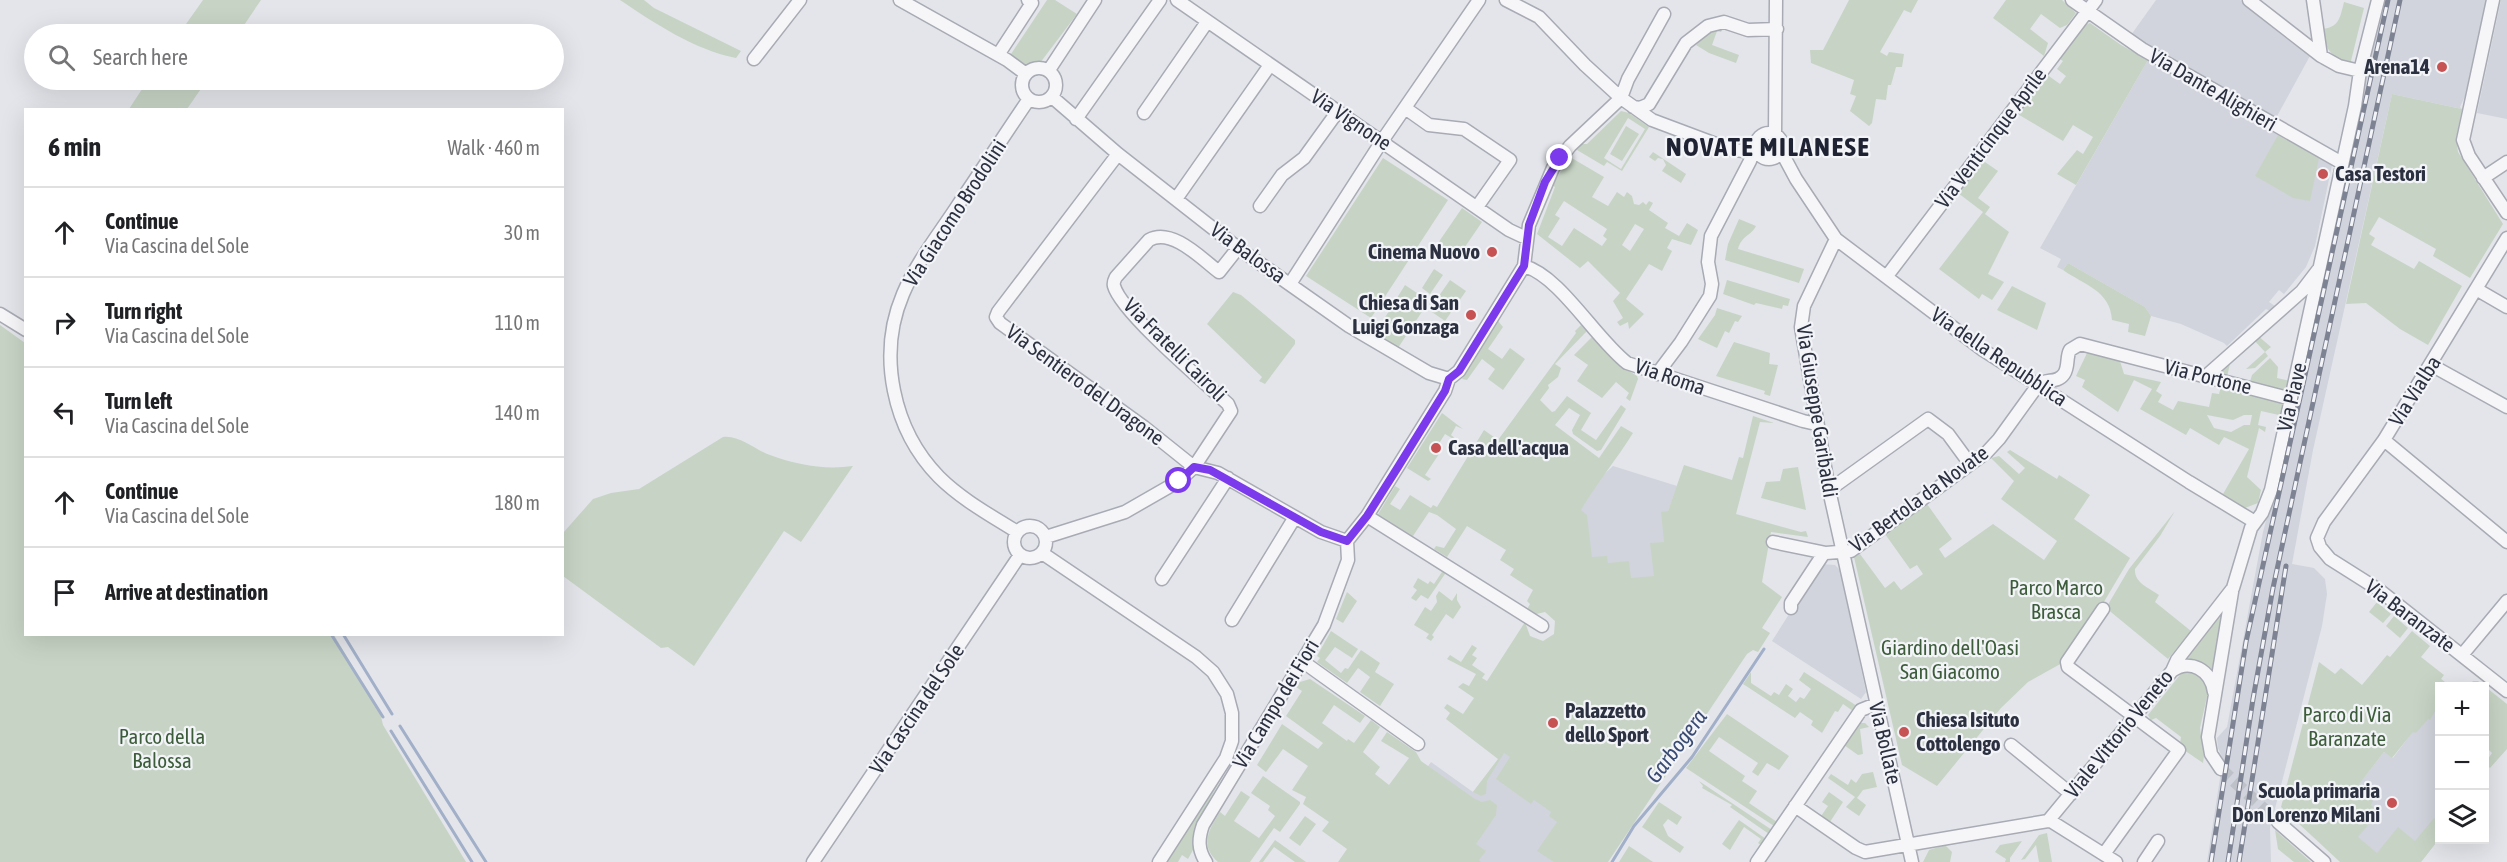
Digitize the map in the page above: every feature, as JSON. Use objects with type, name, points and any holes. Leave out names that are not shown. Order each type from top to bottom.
[{"type":"street","points":[[754,59],[800,0]]},
{"type":"street","points":[[900,0],[998,55],[1026,74]]},
{"type":"street","points":[[998,55],[1032,3],[1028,0]]},
{"type":"street","points":[[1049,70],[1095,0]]},
{"type":"street","points":[[1076,119],[1160,0]]},
{"type":"street","name":"Via Vignone","points":[[1177,0],[1509,230],[1526,238]]},
{"type":"street","points":[[1290,284],[1382,141],[1479,0]]},
{"type":"street","points":[[1506,0],[1542,20],[1585,66],[1621,98],[1652,120],[1715,145],[1739,152],[1754,152],[1767,159],[1775,158],[1781,151],[1781,142],[1770,135]]},
{"type":"street","points":[[1770,135],[1774,111],[1776,0]]},
{"type":"street","name":"Via Dante Alighieri","points":[[2072,0],[2142,49],[2342,163]]},
{"type":"street","name":"Via Venticinque Aprile","points":[[1887,276],[2096,0]]},
{"type":"street","points":[[2249,0],[2321,56],[2339,66],[2360,71]]},
{"type":"street","points":[[2313,0],[2321,56]]},
{"type":"street","points":[[2342,163],[2355,106],[2360,71],[2378,0]]},
{"type":"street","points":[[2493,0],[2463,140],[2469,156],[2507,213]]},
{"type":"street","points":[[1046,537],[1125,512],[1179,481],[1194,467],[1210,470],[1228,478],[1321,532],[1347,541],[1367,516],[1524,266],[1526,238],[1533,214],[1553,168],[1570,146],[1621,98],[1628,79],[1664,14]]},
{"type":"street","points":[[1144,113],[1207,22]]},
{"type":"street","points":[[1633,107],[1640,108],[1649,104],[1688,41],[1708,26],[1728,23],[1748,30],[1777,29]]},
{"type":"street","points":[[1176,198],[1270,65]]},
{"type":"street","points":[[1036,68],[1049,70],[1056,83],[1052,97],[1039,102],[1029,99],[1022,87],[1026,74],[1036,68]]},
{"type":"street","name":"Via Balossa","points":[[1052,97],[1118,154],[1238,248],[1290,284],[1389,352],[1429,374],[1454,375]]},
{"type":"street","name":"Via Giacomo Brodolini","points":[[1017,532],[980,509],[951,487],[922,458],[901,417],[894,394],[891,362],[896,316],[910,279],[1029,99]]},
{"type":"street","points":[[1405,108],[1429,125],[1464,129],[1510,160],[1477,207]]},
{"type":"street","points":[[1260,206],[1282,175],[1304,159],[1338,111]]},
{"type":"street","points":[[1657,374],[1681,342],[1710,296],[1712,284],[1708,261],[1711,237],[1750,161],[1758,139],[1770,135]]},
{"type":"street","name":"Via della Repubblica","points":[[1781,151],[1796,179],[1836,239],[1983,350],[2199,489],[2255,522]]},
{"type":"street","name":"Via Sentiero del Dragone","points":[[1118,154],[996,317],[1000,323],[1144,427],[1194,467]]},
{"type":"street","points":[[2483,177],[2507,162]]},
{"type":"street","name":"Via Piave","points":[[2255,522],[2265,507],[2271,490],[2342,163]]},
{"type":"street","name":"Via Fratelli Cairoli","points":[[1194,467],[1231,408],[1149,331],[1126,304],[1114,283],[1119,273],[1152,238],[1162,237],[1176,241],[1220,272],[1238,248]]},
{"type":"street","name":"Via Vialba","points":[[2317,538],[2324,522],[2384,440],[2424,377],[2507,238]]},
{"type":"street","name":"Via Giuseppe Garibaldi","points":[[1836,239],[1800,318],[1816,423],[1843,553]]},
{"type":"street","name":"Via Roma","points":[[1524,266],[1544,276],[1616,354],[1637,368],[1803,422],[1816,423]]},
{"type":"street","points":[[2206,376],[2291,301],[2319,268]]},
{"type":"street","points":[[2476,289],[2507,307]]},
{"type":"street","points":[[2291,301],[2312,306]]},
{"type":"street","points":[[0,314],[24,329]]},
{"type":"street","name":"Via Portone","points":[[2037,385],[2040,382],[2058,380],[2064,375],[2067,368],[2067,355],[2074,345],[2080,344],[2292,399]]},
{"type":"street","points":[[2432,364],[2507,407]]},
{"type":"street","name":"Via Bertola da Novate","points":[[1843,553],[1851,551],[1993,447],[2037,385]]},
{"type":"street","points":[[1829,490],[1928,419],[1948,434],[1970,464]]},
{"type":"street","points":[[2384,440],[2507,542]]},
{"type":"street","points":[[1162,579],[1228,478]]},
{"type":"street","points":[[1367,516],[1542,626]]},
{"type":"street","points":[[1232,620],[1295,517]]},
{"type":"street","name":"Viale Vittorio Veneto","points":[[2049,820],[2172,671],[2177,660],[2233,588],[2248,536],[2255,522]]},
{"type":"street","points":[[1032,526],[1041,530],[1046,537],[1042,553],[1034,558],[1020,555],[1013,542],[1017,532],[1023,527],[1032,526]]},
{"type":"street","points":[[1058,563],[1055,548],[1065,532]]},
{"type":"street","name":"Via Baranzate","points":[[2317,538],[2320,547],[2330,559],[2379,590],[2507,691]]},
{"type":"street","name":"Via Campo dei Fiori","points":[[1206,862],[1199,850],[1203,825],[1324,625],[1345,570],[1348,556],[1347,541]]},
{"type":"street","points":[[1773,542],[1824,553],[1843,553]]},
{"type":"street","points":[[1042,553],[1202,662],[1220,682],[1230,703],[1233,734],[1228,754],[1159,862]]},
{"type":"street","points":[[1791,608],[1791,603],[1824,553]]},
{"type":"street","name":"Via Bollate","points":[[1843,553],[1912,862]]},
{"type":"street","name":"Via Cascina del Sole","points":[[813,862],[1020,555]]},
{"type":"street","points":[[2221,769],[2211,754],[2208,737],[2233,588]]},
{"type":"street","points":[[2462,655],[2507,601]]},
{"type":"street","points":[[2103,609],[2067,664],[2069,669],[2179,750],[2104,854]]},
{"type":"street","points":[[1302,661],[1418,744]]},
{"type":"street","points":[[2172,671],[2182,665],[2201,669],[2211,681],[2214,696]]},
{"type":"street","points":[[1757,862],[1861,710],[1876,704]]},
{"type":"street","points":[[2011,745],[2071,794]]},
{"type":"street","points":[[1795,806],[1866,857],[1908,844],[2049,820],[2116,862]]},
{"type":"street","points":[[2278,822],[2324,862]]},
{"type":"street","points":[[2144,862],[2158,841]]},
{"type":"shaded area","points":[[2156,0],[2240,0],[2311,54],[2276,118],[2131,35]]},
{"type":"shaded area","points":[[2382,0],[2486,0],[2465,96],[2460,107],[2462,109],[2392,94],[2313,450],[2292,564],[2314,568],[2325,579],[2327,594],[2322,626],[2270,828],[2271,862],[2207,862],[2223,759],[2217,738],[2227,727],[2263,532],[2317,304]]},
{"type":"shaded area","points":[[2501,0],[2507,0],[2507,119],[2477,113]]},
{"type":"shaded area","points":[[2148,60],[2332,165],[2315,246],[2306,267],[2284,294],[2279,290],[2269,302],[2275,306],[2270,311],[2266,309],[2227,346],[2181,324],[2151,316],[2145,307],[2068,263],[2063,270],[2057,267],[2061,259],[2040,248]]},
{"type":"shaded area","points":[[1613,466],[1677,486],[1665,520],[1667,545],[1656,580],[1648,589],[1557,549],[1599,479]]},
{"type":"shaded area","points":[[1821,564],[1835,565],[1840,570],[1866,692],[1861,699],[1772,641]]},
{"type":"shaded area","name":"Scuola primaria Don Lorenzo Milani","points":[[2435,690],[2435,844],[2421,862],[2360,862],[2333,817],[2384,752],[2393,758],[2408,738]]},
{"type":"shaded area","points":[[1504,752],[1621,834],[1603,862],[1426,862],[1382,831],[1431,762],[1473,792]]},
{"type":"green space","points":[[203,0],[261,0],[245,24],[186,24]]},
{"type":"green space","points":[[620,0],[644,0],[654,8],[741,51],[736,58],[705,49],[661,26]]},
{"type":"green space","points":[[1047,0],[1055,0],[1077,14],[1040,63],[1028,65],[1020,63],[1009,57]]},
{"type":"green space","points":[[1849,0],[1918,0],[1911,13],[1904,10],[1880,52],[1887,56],[1889,52],[1904,54],[1902,67],[1896,67],[1891,85],[1888,85],[1886,100],[1876,99],[1872,123],[1869,126],[1850,111],[1856,96],[1850,94],[1854,80],[1811,63],[1810,50],[1823,50]]},
{"type":"green space","points":[[2006,0],[2062,0],[2076,13],[2067,25],[2060,28],[2041,14],[2030,29],[2048,43],[2044,56],[1993,18]]},
{"type":"green space","points":[[2344,2],[2364,8],[2351,61],[2333,55],[2324,41],[2321,29],[2332,27],[2338,21]]},
{"type":"green space","points":[[2090,23],[2121,45],[2148,60],[2076,185],[2057,174],[2077,150],[2083,154],[2093,137],[2073,125],[2063,141],[2016,113],[2046,74],[2060,84],[2066,76],[2057,69],[2063,61],[2058,58],[2083,26]]},
{"type":"green space","points":[[1723,28],[1721,32],[1717,31],[1712,45],[1739,55],[1736,63],[1709,53],[1696,45],[1710,32]]},
{"type":"green space","points":[[141,90],[200,90],[188,108],[130,108]]},
{"type":"green space","points":[[2392,94],[2462,109],[2456,138],[2458,152],[2503,224],[2470,278],[2433,256],[2436,249],[2379,217],[2369,234],[2375,238],[2371,245],[2414,269],[2419,261],[2462,286],[2428,345],[2400,329],[2366,303],[2346,304]]},
{"type":"green space","points":[[1621,111],[1629,113],[1649,127],[1622,171],[1607,162],[1604,166],[1577,150],[1582,144],[1587,144]],"holes":[[[1628,118],[1645,129],[1621,169],[1604,158]]]},
{"type":"green space","points":[[1626,126],[1639,134],[1622,161],[1610,154]]},
{"type":"green space","points":[[2278,135],[2319,158],[2310,201],[2293,198],[2255,176]]},
{"type":"green space","points":[[1653,152],[1686,174],[1681,183],[1662,171],[1666,165],[1663,159],[1658,158],[1655,161],[1649,157]]},
{"type":"green space","points":[[1570,157],[1604,177],[1592,197],[1608,206],[1617,192],[1624,197],[1627,192],[1632,196],[1634,204],[1639,205],[1643,202],[1646,205],[1649,201],[1653,203],[1649,210],[1668,223],[1665,228],[1679,236],[1687,223],[1698,230],[1691,245],[1672,239],[1667,248],[1672,251],[1662,271],[1649,264],[1626,299],[1644,314],[1629,329],[1628,322],[1620,326],[1617,322],[1623,318],[1613,301],[1620,293],[1588,261],[1580,268],[1537,234],[1555,187],[1552,185]],"holes":[[[1564,201],[1607,229],[1603,236],[1607,239],[1602,246],[1574,228],[1562,246],[1548,237],[1560,218],[1555,215]],[[1635,224],[1644,229],[1630,251],[1622,245]]]},
{"type":"green space","points":[[1383,158],[1448,200],[1371,318],[1306,276]]},
{"type":"green space","points":[[1982,160],[1998,171],[1978,198],[1990,207],[1985,214],[2009,232],[1988,274],[2004,282],[1992,300],[1982,294],[1979,299],[1939,269],[1983,212],[1958,193]]},
{"type":"green space","points":[[1462,208],[1482,222],[1456,260],[1436,246]]},
{"type":"green space","points":[[1739,219],[1756,226],[1738,249],[1804,269],[1799,283],[1725,260],[1728,244]]},
{"type":"green space","points":[[2068,263],[2145,307],[2151,316],[2145,336],[2128,332],[2129,324],[2112,320],[2110,310],[2101,295],[2063,270]]},
{"type":"green space","points":[[1434,269],[1443,275],[1430,294],[1422,288]]},
{"type":"green space","points":[[1450,280],[1466,291],[1445,321],[1429,310]]},
{"type":"green space","points":[[1727,280],[1790,299],[1788,306],[1783,305],[1782,309],[1756,303],[1754,305],[1723,294]]},
{"type":"green space","points":[[1405,285],[1429,301],[1398,348],[1376,332]]},
{"type":"green space","points":[[2012,286],[2046,303],[2037,330],[1997,310]]},
{"type":"green space","points":[[1233,292],[1241,295],[1295,340],[1295,344],[1265,384],[1259,381],[1262,377],[1207,324]]},
{"type":"green space","points":[[1717,308],[1742,316],[1738,322],[1735,321],[1729,333],[1725,331],[1717,348],[1698,339],[1715,315]]},
{"type":"green space","points":[[1498,321],[1503,327],[1488,349],[1502,359],[1510,348],[1525,359],[1503,390],[1488,379],[1495,369],[1482,359],[1467,380],[1462,379]]},
{"type":"green space","name":"Parco della Balossa","points":[[0,325],[24,342],[24,636],[335,636],[380,712],[383,725],[466,862],[0,862]]},
{"type":"green space","points":[[1581,325],[1587,331],[1555,364],[1561,368],[1558,377],[1548,385],[1549,388],[1540,400],[1552,412],[1567,396],[1591,413],[1581,430],[1596,440],[1621,405],[1626,409],[1601,450],[1597,451],[1573,434],[1572,430],[1580,415],[1569,408],[1555,425],[1599,458],[1621,426],[1633,433],[1581,510],[1587,515],[1592,557],[1607,556],[1608,563],[1629,561],[1631,578],[1654,576],[1650,543],[1664,542],[1661,512],[1668,511],[1684,465],[1732,480],[1739,457],[1743,458],[1753,416],[1774,423],[1760,422],[1736,514],[1801,532],[1806,531],[1808,537],[1771,532],[1762,582],[1782,597],[1762,628],[1770,633],[1758,652],[1753,650],[1747,654],[1608,862],[1554,862],[1537,851],[1557,822],[1549,816],[1551,812],[1534,800],[1531,804],[1496,779],[1510,757],[1504,753],[1487,781],[1486,794],[1481,796],[1473,792],[1498,759],[1446,719],[1450,713],[1444,708],[1447,704],[1463,714],[1474,698],[1458,687],[1463,683],[1469,686],[1476,674],[1447,659],[1450,655],[1461,662],[1472,645],[1477,648],[1472,655],[1477,658],[1472,665],[1485,674],[1482,678],[1487,681],[1525,622],[1530,636],[1543,641],[1554,634],[1555,621],[1545,612],[1532,615],[1526,611],[1530,604],[1527,601],[1533,590],[1510,575],[1514,569],[1500,560],[1506,550],[1467,526],[1447,557],[1434,549],[1436,546],[1444,548],[1456,529],[1437,515],[1429,512],[1411,539],[1377,516],[1395,486],[1400,489],[1390,504],[1400,510],[1410,495],[1431,508],[1433,505],[1437,507],[1484,430],[1498,440]]},
{"type":"green space","points":[[2257,335],[2271,347],[2265,352],[2254,340],[2232,359]]},
{"type":"green space","points":[[1592,337],[1615,362],[1637,376],[1630,401],[1626,398],[1629,393],[1616,382],[1602,398],[1577,381],[1588,365],[1574,355]]},
{"type":"green space","points":[[1734,342],[1770,353],[1769,364],[1778,365],[1770,396],[1764,394],[1765,391],[1716,376]]},
{"type":"green space","points":[[2088,351],[2120,361],[2124,374],[2161,382],[2156,391],[2162,395],[2158,402],[2173,410],[2178,401],[2209,407],[2212,393],[2219,394],[2222,383],[2286,401],[2281,422],[2278,422],[2279,415],[2261,411],[2258,425],[2266,427],[2265,432],[2259,428],[2247,477],[2261,490],[2258,503],[2245,508],[2223,494],[2249,449],[2224,437],[2219,445],[2190,428],[2186,435],[2140,409],[2152,389],[2134,380],[2118,412],[2082,387],[2085,380],[2076,376]],"holes":[[[2207,415],[2233,420],[2244,415],[2252,415],[2250,425],[2244,425],[2231,432],[2214,428]]]},
{"type":"green space","points":[[2265,352],[2268,356],[2255,368],[2246,369]]},
{"type":"green space","points":[[2270,358],[2278,367],[2277,378],[2294,382],[2291,392],[2249,385],[2252,375]]},
{"type":"green space","points":[[2231,359],[2227,377],[2218,374],[2217,372]]},
{"type":"green space","points":[[1442,413],[1463,429],[1456,426],[1451,435],[1455,440],[1445,434],[1438,445],[1435,444],[1432,450],[1439,454],[1425,475],[1431,479],[1428,481],[1407,468]]},
{"type":"green space","points":[[723,437],[741,440],[764,453],[790,462],[822,467],[853,466],[801,542],[784,531],[694,666],[668,647],[661,648],[564,577],[564,532],[593,499],[611,493],[639,489]]},
{"type":"green space","points":[[2010,450],[2057,479],[2059,475],[2090,495],[2074,519],[2130,558],[2092,622],[2064,662],[2028,682],[2001,708],[1937,786],[1902,765],[1854,557],[1860,554],[1885,588],[1894,581],[1901,590],[1923,574],[1917,565],[1910,569],[1885,534],[1927,504],[1952,539],[1939,549],[1945,558],[1993,524],[2044,560],[2057,541],[2001,499],[2014,481],[1991,458],[1999,456],[2019,474],[2025,468],[2007,452]]},
{"type":"green space","points":[[1798,467],[1806,510],[1761,498],[1766,482],[1780,481],[1783,469]]},
{"type":"green space","points":[[2175,511],[2160,536],[2135,569],[2140,582],[2159,595],[2155,602],[2191,631],[2168,659],[2106,608],[2129,569]]},
{"type":"green space","points":[[1430,560],[1447,571],[1428,599],[1421,595],[1416,601],[1411,598],[1417,590],[1413,587],[1418,578],[1428,584],[1430,581],[1434,584],[1442,572],[1428,563]]},
{"type":"green space","points":[[1439,591],[1452,601],[1457,593],[1457,600],[1461,607],[1453,619],[1446,614],[1432,635],[1434,637],[1431,641],[1426,638],[1429,634],[1414,625],[1425,607],[1431,611],[1437,602],[1436,596]]},
{"type":"green space","points":[[1347,592],[1357,601],[1343,623],[1336,619]]},
{"type":"green space","points":[[2227,601],[2214,676],[2201,663],[2180,660]]},
{"type":"green space","points":[[2377,602],[2391,614],[2383,623],[2369,612]]},
{"type":"green space","points":[[2394,616],[2408,628],[2400,638],[2386,626]]},
{"type":"green space","points":[[1331,631],[1358,649],[1352,658],[1335,647],[1325,660],[1341,673],[1345,668],[1348,669],[1361,650],[1380,663],[1375,672],[1394,684],[1380,706],[1360,692],[1370,677],[1358,668],[1347,683],[1317,662],[1320,658],[1317,656]]},
{"type":"green space","name":"Parco di Via Baranzate","points":[[2412,631],[2430,646],[2421,657],[2444,675],[2441,679],[2445,682],[2435,682],[2435,711],[2430,720],[2428,719],[2416,733],[2413,732],[2392,758],[2384,752],[2357,787],[2373,801],[2371,805],[2379,812],[2358,837],[2377,853],[2398,827],[2415,841],[2434,818],[2435,844],[2421,862],[2340,862],[2281,807],[2319,662],[2335,674],[2341,668],[2362,685],[2387,655],[2390,657]]},
{"type":"green space","points":[[2183,671],[2195,671],[2205,681],[2208,692],[2200,728],[2203,763],[2184,750],[2180,744],[2181,737],[2156,718],[2151,720],[2148,715]]},
{"type":"green space","points":[[1751,672],[1751,683],[1771,696],[1774,692],[1779,695],[1786,684],[1793,689],[1788,696],[1796,702],[1800,697],[1804,699],[1811,689],[1799,680],[1804,672],[1857,706],[1853,711],[1843,704],[1838,712],[1835,711],[1822,733],[1811,725],[1813,721],[1800,712],[1795,718],[1743,684]]},
{"type":"green space","points":[[1310,679],[1365,716],[1360,723],[1334,705],[1322,723],[1347,741],[1348,739],[1354,743],[1371,720],[1380,727],[1363,752],[1380,767],[1375,774],[1389,785],[1409,758],[1381,741],[1387,732],[1416,752],[1421,761],[1475,799],[1482,802],[1490,800],[1497,805],[1496,815],[1476,844],[1486,851],[1479,860],[1481,862],[1338,862],[1347,849],[1322,831],[1329,822],[1303,804],[1306,797],[1292,790],[1308,766],[1283,749],[1266,772],[1257,765],[1282,724],[1318,749],[1323,743],[1286,716],[1302,691],[1296,687],[1300,682]]},
{"type":"green space","points":[[2489,690],[2507,704],[2507,749],[2490,768],[2489,757],[2492,753],[2489,750]]},
{"type":"green space","points":[[1727,714],[1789,756],[1779,770],[1767,763],[1758,776],[1752,772],[1758,763],[1719,737],[1709,751],[1745,776],[1742,781],[1757,791],[1749,803],[1777,822],[1774,826],[1686,768]]},
{"type":"green space","points":[[1859,723],[1865,723],[1869,727],[1860,729],[1863,754],[1858,755],[1844,745]]},
{"type":"green space","points":[[1231,761],[1194,828],[1193,850],[1188,859],[1182,855],[1178,862],[1166,862]]},
{"type":"green space","points":[[1873,772],[1877,787],[1863,790],[1857,798],[1866,805],[1859,816],[1846,807],[1855,797],[1828,778],[1831,774],[1848,785],[1851,779],[1856,783],[1862,774]]},
{"type":"green space","points":[[1263,776],[1300,804],[1280,832],[1274,828],[1250,862],[1218,862],[1209,850],[1208,837],[1220,812],[1225,816],[1241,791],[1250,797],[1234,821],[1259,838],[1275,816],[1268,810],[1270,806],[1251,793]]},
{"type":"green space","points":[[1699,781],[1772,830],[1769,834],[1730,807],[1732,805],[1702,788]]},
{"type":"green space","points":[[1829,792],[1843,802],[1828,825],[1819,819],[1828,806],[1822,802]]},
{"type":"green space","points":[[1659,802],[1682,817],[1677,825],[1668,819],[1663,825],[1668,836],[1684,847],[1680,853],[1642,827]]},
{"type":"green space","points":[[1305,816],[1316,824],[1300,846],[1289,838]]},
{"type":"green space","points":[[1739,820],[1766,839],[1761,845],[1758,843],[1761,839],[1744,827],[1730,850],[1722,844]]},
{"type":"green space","points":[[2275,830],[2311,862],[2294,862],[2278,849]]},
{"type":"green space","points":[[2047,833],[2052,862],[2039,862],[2036,845],[2025,859],[2021,860],[2039,835]]},
{"type":"green space","points":[[1275,840],[1306,862],[1295,862],[1274,847],[1263,862],[1259,862]]},
{"type":"green space","points":[[2022,841],[2010,858],[2010,862],[2005,862],[2006,859],[1995,852],[2000,845]]},
{"type":"green space","points":[[1945,845],[1952,852],[1950,862],[1923,862],[1929,850]]},
{"type":"green space","points":[[1629,846],[1653,862],[1619,862]]},
{"type":"waterway","points":[[332,636],[383,717]]},
{"type":"waterway","points":[[344,636],[392,714]]},
{"type":"waterway","name":"Garbogera","points":[[1612,862],[1634,826],[1692,757],[1764,649]]},
{"type":"waterway","points":[[400,726],[486,862]]},
{"type":"waterway","points":[[391,731],[472,862]]},
{"type":"tunnel","points":[[2221,769],[2278,822]]},
{"type":"railway","points":[[2211,862],[2246,642],[2388,0]]},
{"type":"railway","points":[[2228,862],[2273,588],[2400,0]]},
{"type":"railway","points":[[2239,862],[2286,566]]},
{"type":"place","name":"Arena14","points":[[2442,67]]},
{"type":"place","name":"Casa Testori","points":[[2323,174]]},
{"type":"place","name":"Cinema Nuovo","points":[[1492,252]]},
{"type":"place","name":"Chiesa di San Luigi Gonzaga","points":[[1471,315]]},
{"type":"place","name":"Casa dell'acqua","points":[[1436,448]]},
{"type":"place","name":"Palazzetto dello Sport","points":[[1553,723]]},
{"type":"place","name":"Chiesa Isituto Cottolengo","points":[[1904,732]]},
{"type":"place","name":"Scuola primaria Don Lorenzo Milani","points":[[2392,803]]},
{"type":"district","name":"NOVATE MILANESE","points":[[1768,147]]},
{"type":"route","points":[[1179,481],[1194,467],[1210,470],[1321,532],[1347,541],[1367,516],[1437,405],[1449,379],[1459,371],[1524,266],[1529,225],[1545,182],[1560,158]]},
{"type":"park label","name":"Parco Marco Brasca","points":[[2056,600]]},
{"type":"park label","name":"Giardino dell'Oasi San Giacomo","points":[[1950,660]]}]
